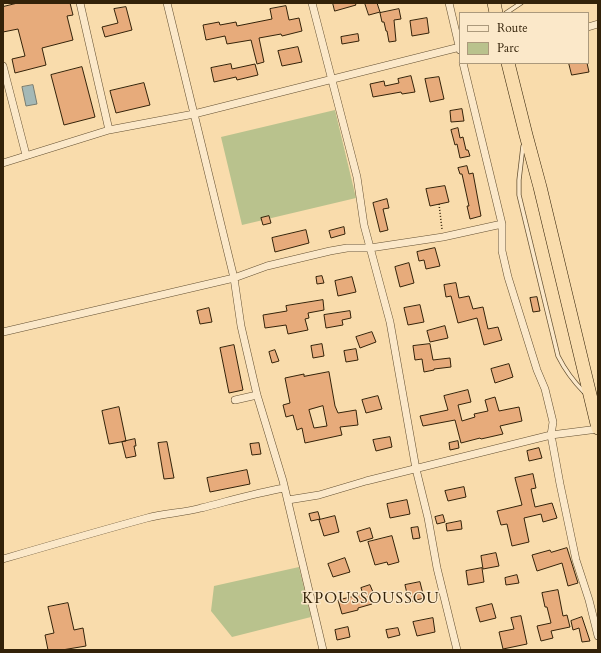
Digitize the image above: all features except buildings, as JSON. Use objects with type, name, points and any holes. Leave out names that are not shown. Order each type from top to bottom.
[{"type":"highway","points":[[508,64],[540,187],[598,429]]},
{"type":"street","points":[[80,3],[109,130]]},
{"type":"street","points":[[167,3],[234,278],[241,326],[257,395],[288,500],[323,650]]},
{"type":"street","points":[[312,3],[357,177],[364,225],[390,322],[416,469],[457,650]]},
{"type":"street","points":[[449,3],[459,44]]},
{"type":"street","points":[[3,163],[109,130],[194,114],[332,78],[459,48]]},
{"type":"street","points":[[463,64],[502,224],[502,251],[508,277],[537,370],[545,389],[553,422],[551,435],[576,560],[589,600],[598,636]]},
{"type":"street","points":[[3,66],[26,155]]},
{"type":"street","points":[[3,332],[234,278],[267,266],[330,250],[370,248],[443,237],[502,224]]},
{"type":"street","points":[[235,400],[257,395]]},
{"type":"street","points":[[288,500],[319,495],[366,481],[551,435],[598,429]]},
{"type":"street","points":[[3,559],[148,518],[199,509],[284,488]]},
{"type":"lane","points":[[508,12],[521,3]]},
{"type":"lane","points":[[525,133],[519,180],[519,195],[556,348],[563,367],[572,379],[590,397]]},
{"type":"path","points":[[439,204],[443,237]]},
{"type":"green space","points":[[335,110],[356,198],[242,225],[221,137]]},
{"type":"green space","points":[[299,567],[311,617],[232,637],[211,611],[214,586]]},
{"type":"shaded area","points":[[33,85],[37,104],[26,106],[22,87]]},
{"type":"district","name":"KPOUSSOUSSOU","points":[[371,600]]}]
